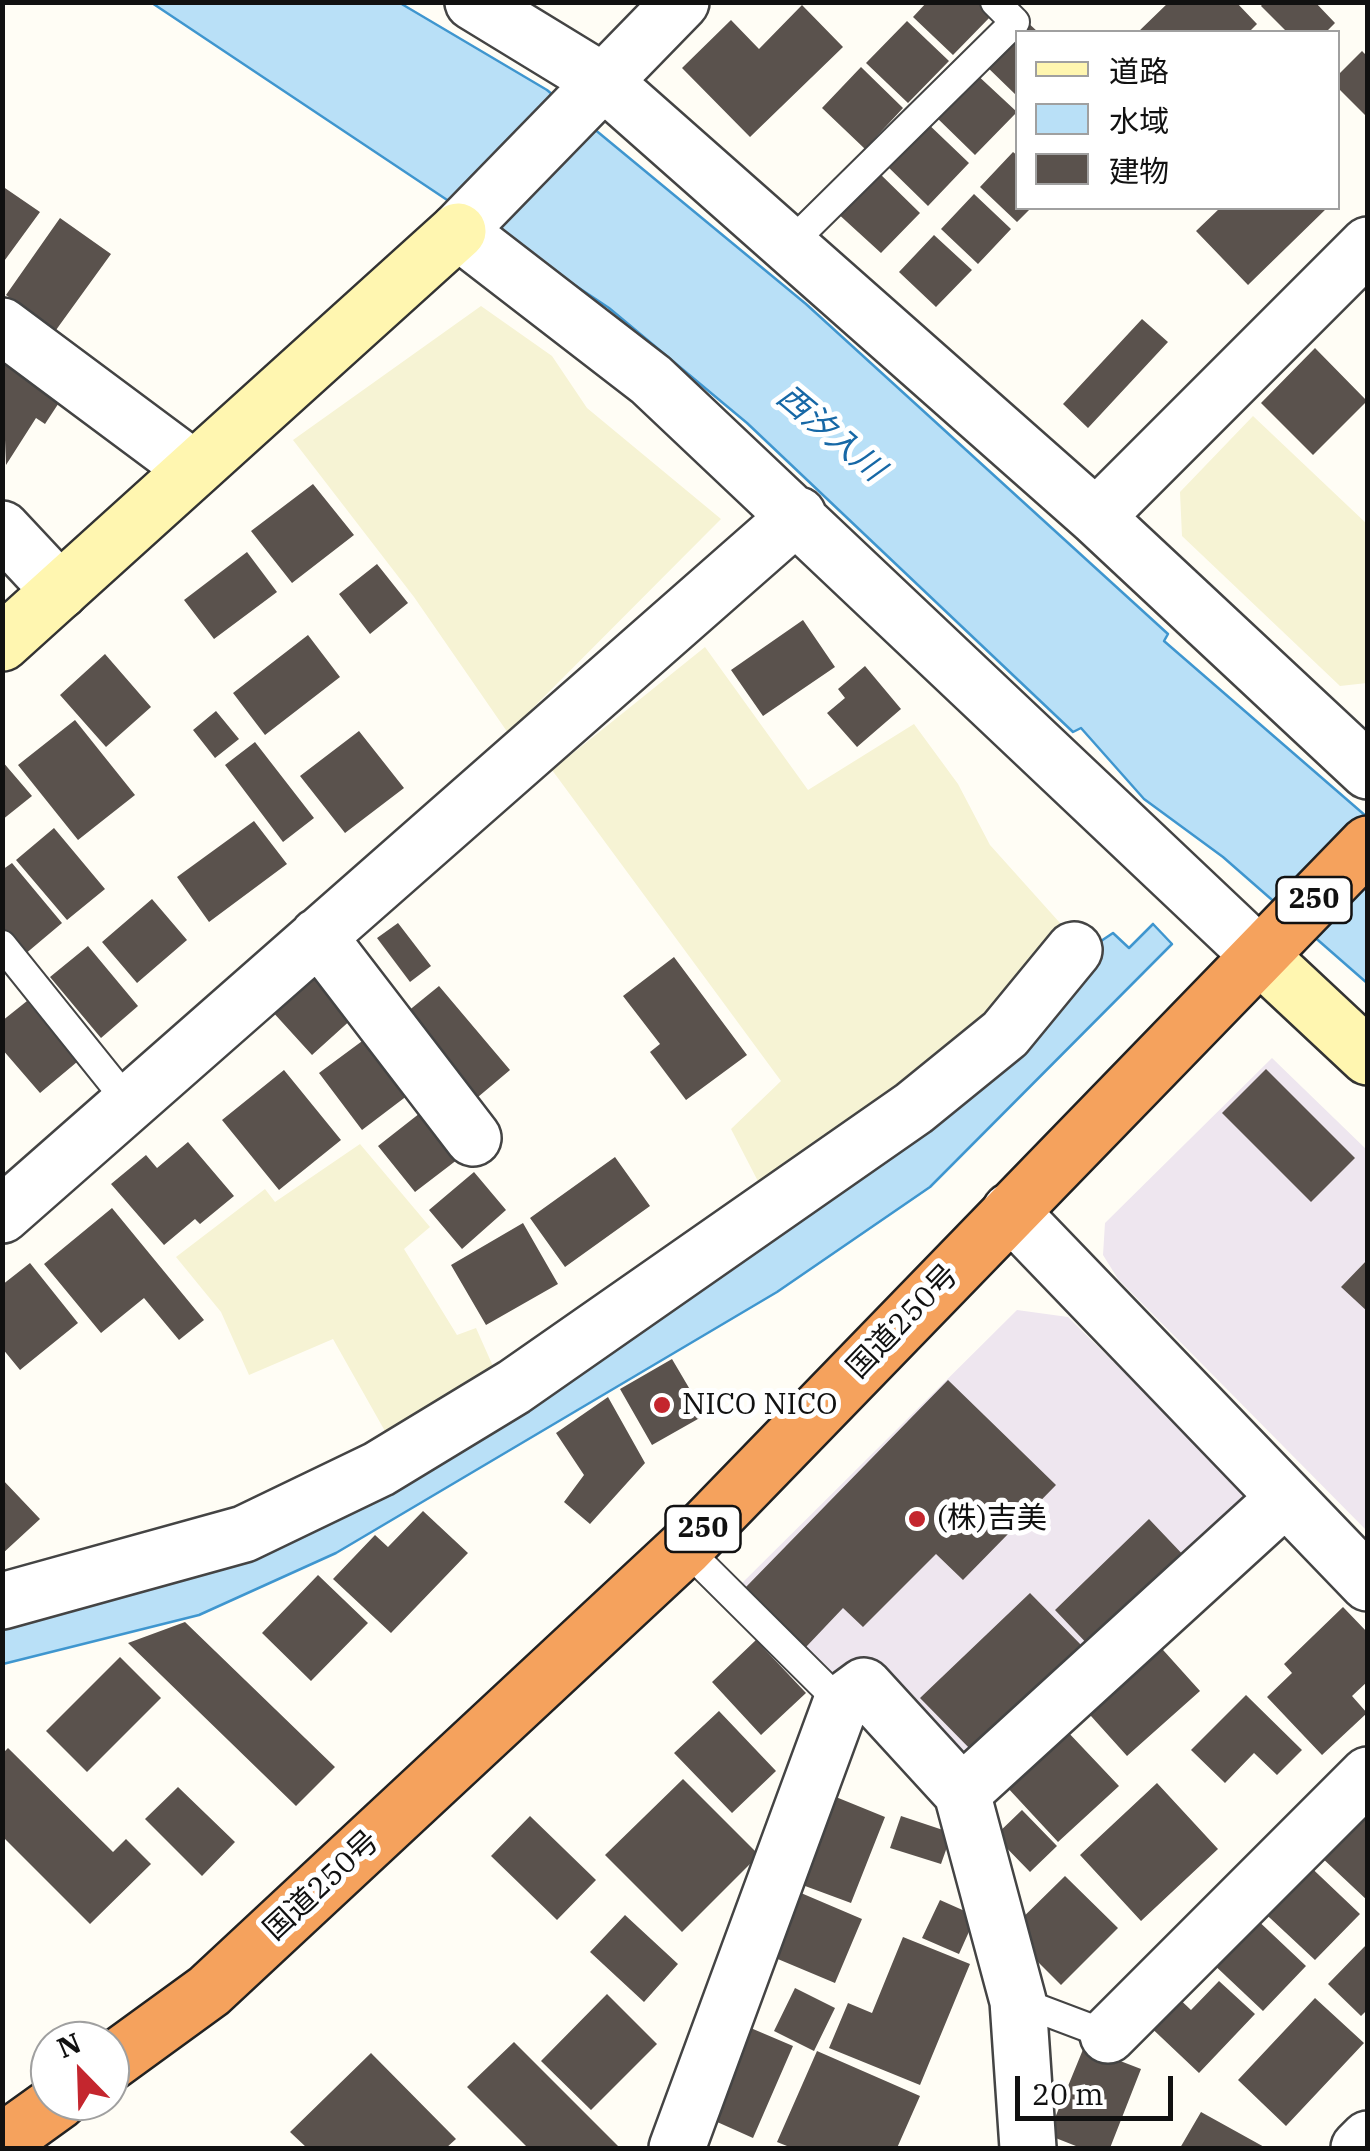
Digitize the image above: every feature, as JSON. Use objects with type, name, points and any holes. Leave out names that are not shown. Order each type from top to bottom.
[{"type":"highway","name":"国道250号","points":[[130,2049],[209,1991],[684,1548],[1368,844]]},
{"type":"highway","points":[[2,2142],[31,2121]]},
{"type":"street","points":[[473,2],[604,82],[791,243],[1096,517],[1368,771]]},
{"type":"street","points":[[2,643],[458,231],[681,2]]},
{"type":"street","points":[[458,231],[651,380],[798,514],[1368,1058]]},
{"type":"street","points":[[1096,517],[1368,245]]},
{"type":"street","points":[[2,326],[194,470]]},
{"type":"street","points":[[2,1214],[798,514]]},
{"type":"street","points":[[2,529],[60,592]]},
{"type":"street","points":[[318,936],[473,1138]]},
{"type":"street","points":[[2,1601],[244,1534],[380,1468],[514,1388],[914,1108],[1005,1034],[1074,950]]},
{"type":"street","points":[[1010,1211],[1368,1583]]},
{"type":"street","points":[[962,1793],[1284,1500]]},
{"type":"street","points":[[677,2148],[841,1703],[864,1686],[962,1793],[1018,2000],[1028,2148]]},
{"type":"street","points":[[1108,2034],[1368,1775]]},
{"type":"street","points":[[1359,2148],[1368,2139]]},
{"type":"lane","points":[[791,243],[1016,22],[996,2]]},
{"type":"lane","points":[[2,945],[129,1103]]},
{"type":"lane","points":[[684,1548],[841,1703]]},
{"type":"lane","points":[[1018,2000],[1108,2034]]},
{"type":"shaded area","points":[[481,306],[552,356],[587,408],[721,519],[508,733],[414,597],[293,440]]},
{"type":"shaded area","points":[[1253,416],[1367,524],[1367,683],[1340,686],[1182,536],[1180,492]]},
{"type":"shaded area","points":[[705,647],[808,790],[914,724],[958,784],[990,845],[1060,923],[991,1016],[763,1191],[731,1129],[781,1081],[552,770]]},
{"type":"shaded area","points":[[1272,1058],[1367,1150],[1367,1531],[1118,1279],[1103,1255],[1105,1223]]},
{"type":"shaded area","points":[[360,1144],[430,1227],[404,1249],[457,1335],[476,1328],[496,1373],[390,1440],[333,1339],[249,1375],[221,1312],[176,1257],[265,1189],[275,1202]]},
{"type":"shaded area","points":[[1017,1310],[1068,1317],[1255,1502],[978,1768],[832,1682],[734,1591]]},
{"type":"water","name":"西汐入川","points":[[152,3],[400,3],[547,90],[806,304],[1168,634],[1164,641],[1367,817],[1367,983],[1223,857],[1144,799],[1081,728],[1073,732],[747,423],[609,308]]},
{"type":"water","points":[[1153,924],[1172,944],[930,1187],[777,1292],[336,1553],[199,1615],[3,1664],[3,1625],[298,1527],[1089,949],[1113,933],[1129,948]]},
{"type":"building","points":[[927,2],[979,2],[992,15],[953,55],[913,17]]},
{"type":"building","points":[[1169,2],[1236,2],[1257,24],[1251,30],[1140,30]]},
{"type":"building","points":[[1264,2],[1315,2],[1335,23],[1328,30],[1285,30],[1261,6]]},
{"type":"building","points":[[802,5],[843,47],[750,137],[682,68],[731,20],[759,49]]},
{"type":"building","points":[[1025,20],[1036,30],[1015,30]]},
{"type":"building","points":[[907,21],[949,61],[908,103],[866,63]]},
{"type":"building","points":[[1015,30],[1015,94],[983,63]]},
{"type":"building","points":[[1362,51],[1368,57],[1368,118],[1340,90],[1340,73]]},
{"type":"building","points":[[861,67],[903,108],[865,149],[822,108]]},
{"type":"building","points":[[974,72],[1015,110],[975,155],[933,114]]},
{"type":"building","points":[[924,120],[969,163],[928,206],[883,162]]},
{"type":"building","points":[[1013,152],[1015,210],[1029,210],[1017,222],[980,187]]},
{"type":"building","points":[[875,169],[920,213],[881,253],[835,211]]},
{"type":"building","points":[[2,186],[40,212],[2,264]]},
{"type":"building","points":[[974,194],[1011,229],[978,264],[941,229]]},
{"type":"building","points":[[1218,210],[1325,210],[1248,285],[1196,231]]},
{"type":"building","points":[[60,218],[111,254],[56,330],[6,295]]},
{"type":"building","points":[[934,235],[972,270],[936,307],[899,272]]},
{"type":"building","points":[[1142,319],[1168,342],[1088,428],[1063,404]]},
{"type":"building","points":[[1315,348],[1367,401],[1313,455],[1261,403]]},
{"type":"building","points":[[9,356],[66,392],[45,424],[36,418],[6,465],[2,365]]},
{"type":"building","points":[[313,484],[354,535],[292,583],[251,531]]},
{"type":"building","points":[[247,552],[277,592],[214,639],[184,600]]},
{"type":"building","points":[[377,564],[408,603],[370,634],[339,594]]},
{"type":"building","points":[[803,620],[835,667],[763,716],[731,670]]},
{"type":"building","points":[[308,635],[340,677],[265,735],[233,693]]},
{"type":"building","points":[[105,654],[151,707],[106,747],[60,695]]},
{"type":"building","points":[[865,666],[901,709],[857,747],[827,713],[845,698],[838,689]]},
{"type":"building","points":[[216,711],[239,739],[215,758],[193,730]]},
{"type":"building","points":[[75,720],[135,795],[78,840],[18,765]]},
{"type":"building","points":[[359,731],[404,788],[345,833],[300,776]]},
{"type":"building","points":[[255,742],[314,818],[283,842],[225,765]]},
{"type":"building","points":[[2,761],[32,796],[2,820]]},
{"type":"building","points":[[254,821],[287,864],[209,922],[177,877]]},
{"type":"building","points":[[54,828],[105,889],[67,920],[16,860]]},
{"type":"building","points":[[12,863],[62,923],[24,955],[2,928],[2,870]]},
{"type":"building","points":[[152,899],[187,940],[137,983],[102,942]]},
{"type":"building","points":[[398,923],[431,966],[410,982],[377,938]]},
{"type":"building","points":[[88,946],[138,1006],[101,1038],[50,977]]},
{"type":"building","points":[[674,957],[747,1055],[686,1100],[650,1052],[660,1044],[623,996]]},
{"type":"building","points":[[315,971],[354,1017],[312,1055],[271,1010]]},
{"type":"building","points":[[439,986],[510,1070],[478,1097],[407,1012]]},
{"type":"building","points":[[27,1001],[77,1062],[40,1093],[2,1049],[2,1021]]},
{"type":"building","points":[[373,1033],[416,1089],[362,1130],[319,1073]]},
{"type":"building","points":[[1266,1069],[1355,1158],[1311,1202],[1222,1113]]},
{"type":"building","points":[[284,1070],[341,1140],[279,1190],[222,1120]]},
{"type":"building","points":[[429,1106],[466,1153],[415,1192],[378,1146]]},
{"type":"building","points":[[188,1142],[234,1196],[200,1224],[195,1219],[164,1245],[111,1184],[146,1155],[157,1168]]},
{"type":"building","points":[[615,1157],[650,1206],[565,1267],[530,1218]]},
{"type":"building","points":[[474,1172],[506,1210],[462,1249],[429,1210]]},
{"type":"building","points":[[112,1208],[204,1320],[179,1340],[144,1298],[101,1333],[44,1264]]},
{"type":"building","points":[[523,1223],[558,1284],[486,1325],[451,1265]]},
{"type":"building","points":[[1368,1259],[1368,1312],[1341,1287]]},
{"type":"building","points":[[30,1263],[78,1323],[20,1370],[2,1348],[2,1285]]},
{"type":"building","points":[[672,1359],[705,1415],[652,1445],[620,1389]]},
{"type":"building","name":"(株)吉美","points":[[948,1380],[1056,1485],[963,1580],[936,1554],[863,1627],[843,1608],[806,1647],[745,1588]]},
{"type":"building","points":[[608,1397],[645,1463],[590,1524],[564,1502],[584,1475],[556,1433]]},
{"type":"building","points":[[2,1479],[40,1519],[2,1554]]},
{"type":"building","points":[[423,1511],[468,1553],[391,1633],[333,1579],[375,1535],[388,1547]]},
{"type":"building","points":[[1149,1519],[1187,1559],[1093,1650],[1055,1610]]},
{"type":"building","points":[[318,1575],[368,1623],[311,1681],[262,1633]]},
{"type":"building","points":[[1030,1593],[1086,1650],[976,1755],[920,1698]]},
{"type":"building","points":[[1343,1607],[1368,1633],[1368,1681],[1352,1696],[1367,1713],[1322,1755],[1267,1697],[1292,1673],[1284,1664]]},
{"type":"building","points":[[185,1622],[335,1767],[296,1806],[128,1643]]},
{"type":"building","points":[[756,1640],[806,1693],[761,1735],[712,1682]]},
{"type":"building","points":[[1155,1641],[1200,1691],[1127,1756],[1082,1706]]},
{"type":"building","points":[[120,1657],[161,1698],[87,1772],[46,1731]]},
{"type":"building","points":[[1246,1695],[1302,1750],[1277,1775],[1254,1753],[1225,1783],[1191,1750]]},
{"type":"building","points":[[719,1711],[776,1771],[732,1813],[674,1753]]},
{"type":"building","points":[[1066,1730],[1119,1786],[1058,1842],[1006,1786]]},
{"type":"building","points":[[8,1748],[113,1852],[126,1839],[151,1864],[90,1924],[2,1836],[2,1754]]},
{"type":"building","points":[[683,1779],[759,1855],[682,1932],[605,1855]]},
{"type":"building","points":[[1157,1783],[1218,1849],[1141,1921],[1080,1855]]},
{"type":"building","points":[[178,1787],[235,1842],[202,1876],[145,1819]]},
{"type":"building","points":[[831,1795],[885,1817],[851,1903],[797,1883]]},
{"type":"building","points":[[1368,1803],[1368,1901],[1319,1855]]},
{"type":"building","points":[[1022,1810],[1057,1846],[1030,1872],[995,1836]]},
{"type":"building","points":[[530,1816],[596,1880],[557,1920],[491,1856]]},
{"type":"building","points":[[901,1816],[952,1833],[941,1864],[890,1848]]},
{"type":"building","points":[[1300,1857],[1360,1914],[1315,1960],[1255,1904]]},
{"type":"building","points":[[1065,1876],[1118,1928],[1061,1985],[1008,1932]]},
{"type":"building","points":[[801,1893],[862,1919],[835,1983],[773,1957]]},
{"type":"building","points":[[940,1900],[976,1916],[959,1954],[922,1938]]},
{"type":"building","points":[[625,1915],[678,1964],[644,2002],[590,1952]]},
{"type":"building","points":[[1252,1915],[1306,1966],[1263,2011],[1209,1960]]},
{"type":"building","points":[[903,1937],[970,1964],[920,2085],[829,2048],[848,2003],[872,2013]]},
{"type":"building","points":[[1368,1943],[1368,2009],[1361,2016],[1328,1984]]},
{"type":"building","points":[[1219,1981],[1255,2014],[1199,2073],[1143,2020],[1171,1991],[1191,2010]]},
{"type":"building","points":[[795,1988],[835,2008],[814,2051],[774,2031]]},
{"type":"building","points":[[607,1994],[657,2044],[591,2110],[541,2061]]},
{"type":"building","points":[[1315,1998],[1364,2043],[1286,2126],[1238,2080]]},
{"type":"building","points":[[746,2026],[793,2046],[753,2138],[706,2117]]},
{"type":"building","points":[[514,2042],[620,2148],[528,2148],[467,2087]]},
{"type":"building","points":[[1084,2047],[1141,2069],[1110,2148],[1081,2148],[1048,2135]]},
{"type":"building","points":[[817,2051],[920,2096],[897,2148],[792,2148],[777,2142]]},
{"type":"building","points":[[371,2053],[456,2139],[446,2148],[307,2148],[290,2132]]},
{"type":"building","points":[[1201,2112],[1266,2148],[1180,2148]]},
{"type":"place","name":"NICO NICO","points":[[662,1405]]},
{"type":"place","name":"(株)吉美","points":[[917,1519]]}]
